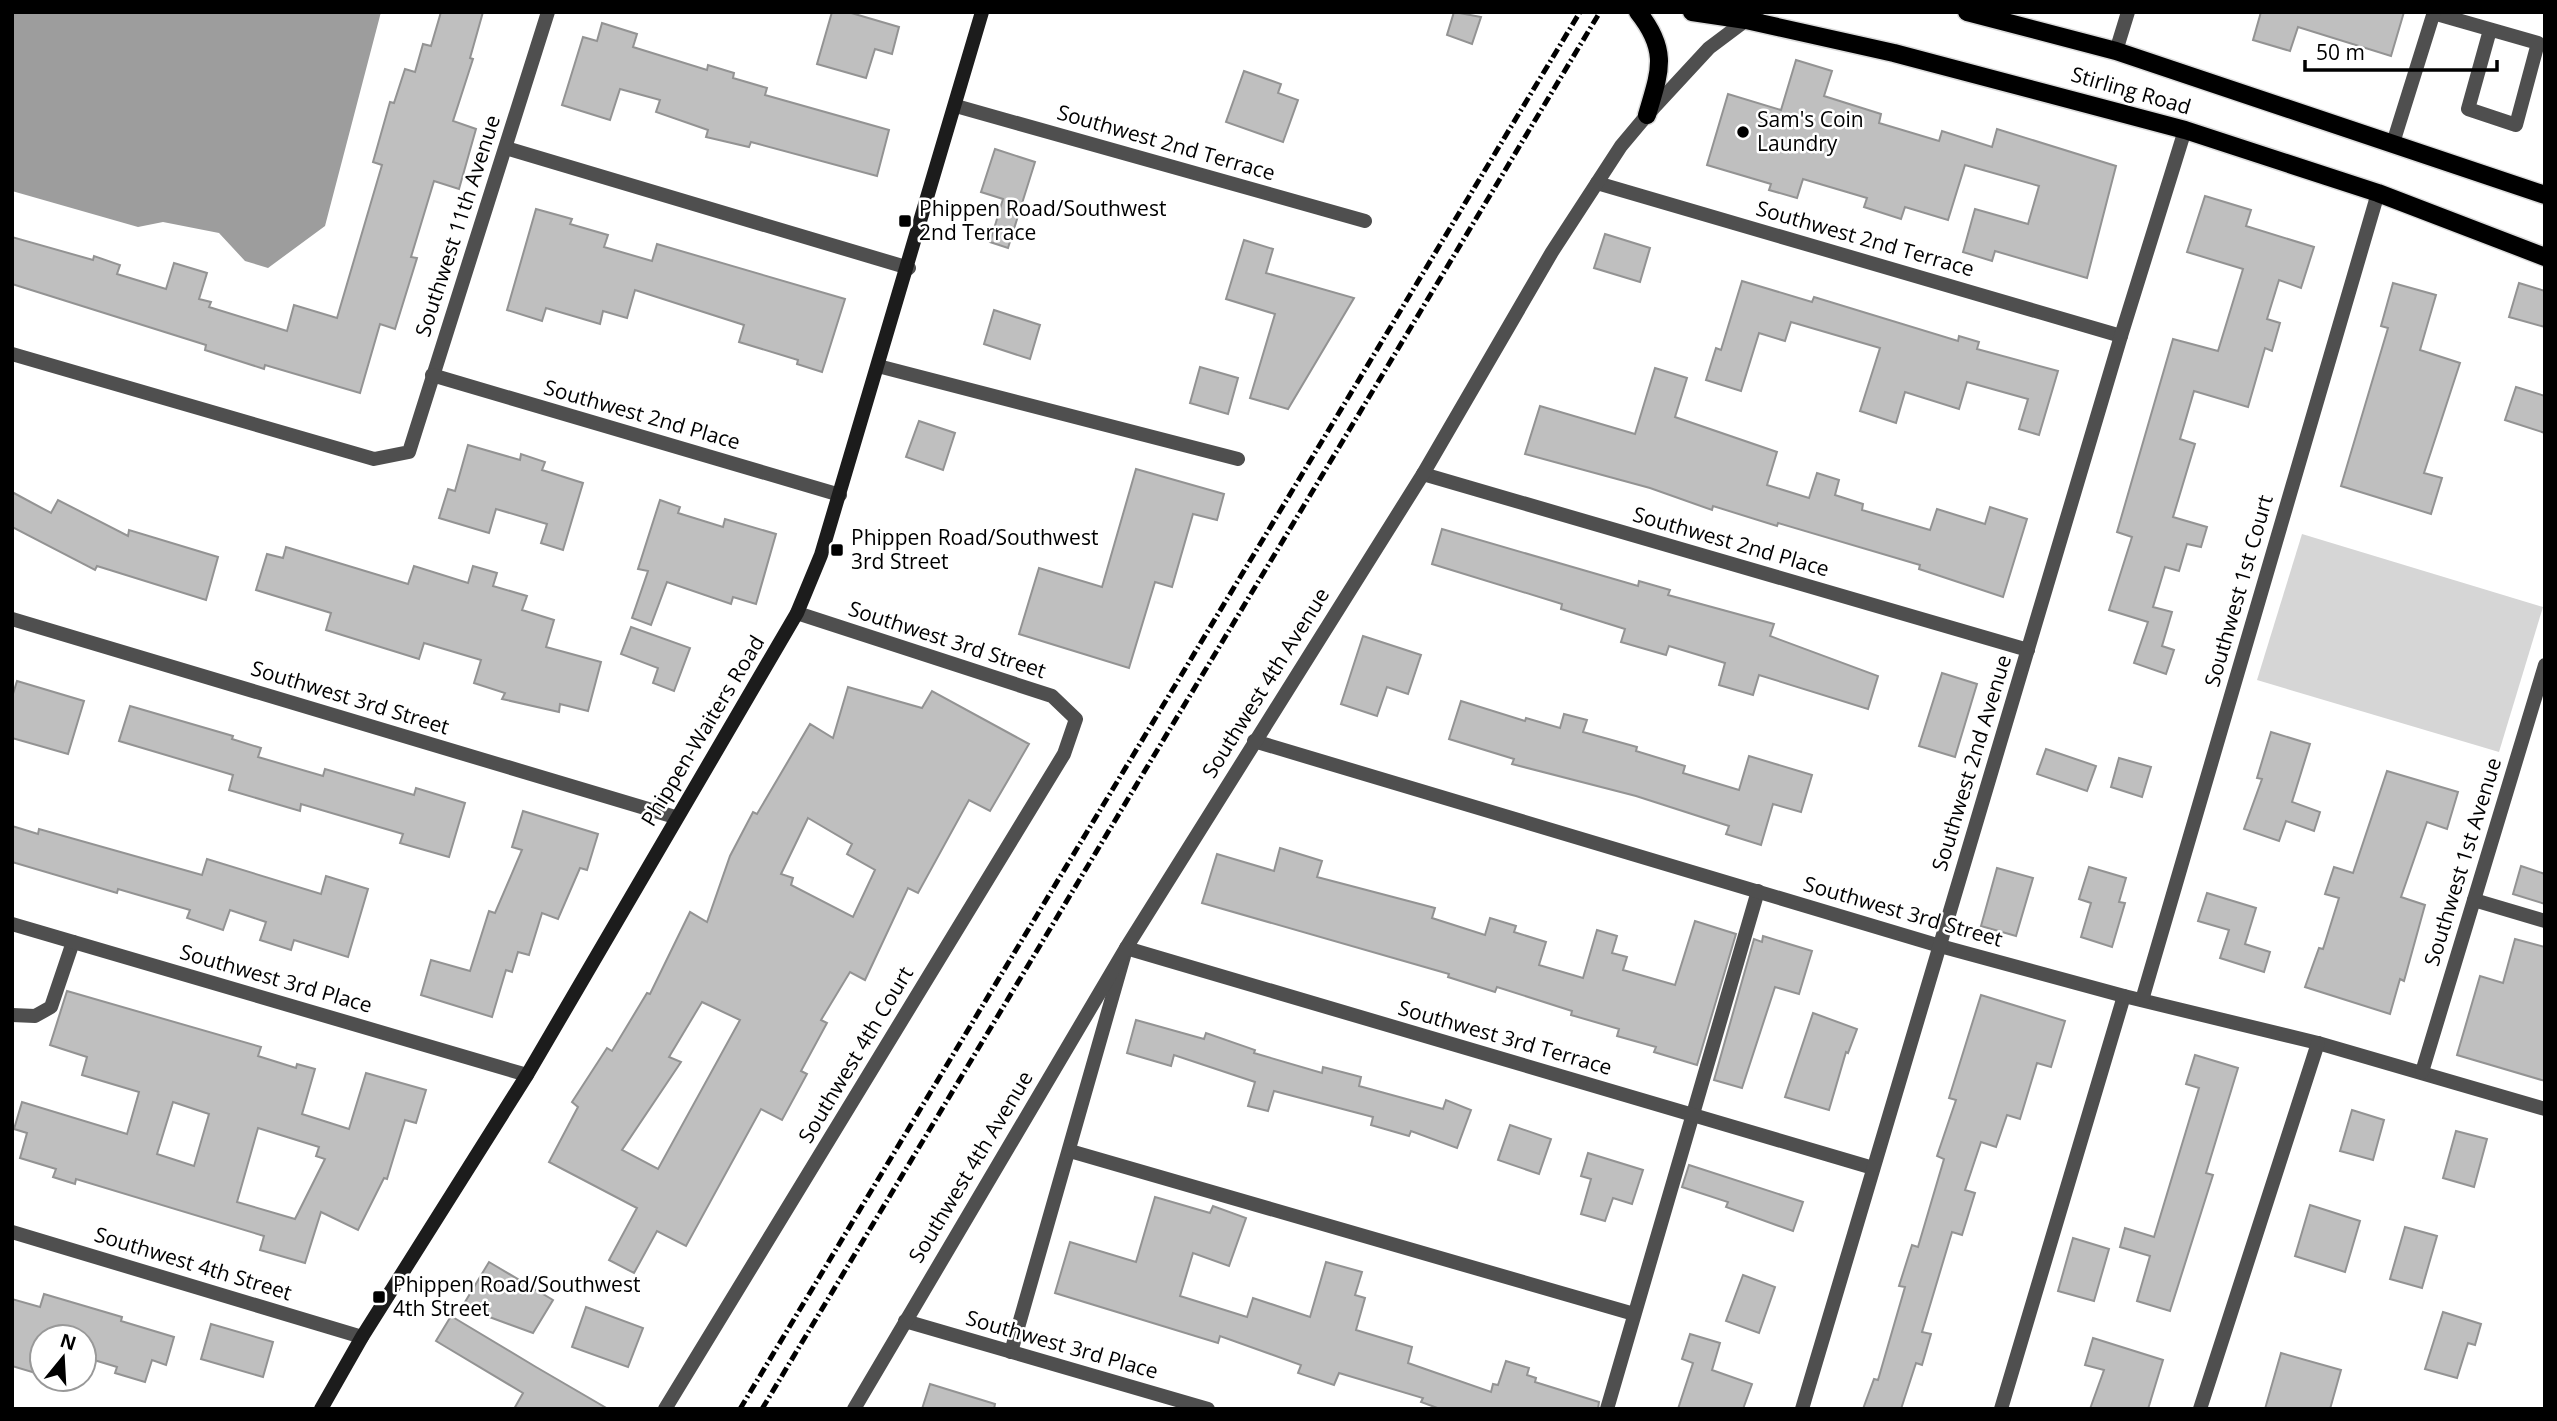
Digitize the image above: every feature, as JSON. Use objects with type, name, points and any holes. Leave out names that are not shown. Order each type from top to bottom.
[{"type":"main road","points":[[1638,12],[1658,42],[1661,56],[1660,72],[1647,115]]},
{"type":"main road","name":"Stirling Road","points":[[1692,12],[1752,16],[2185,130],[2378,194],[2545,257]]},
{"type":"main road","name":"Stirling Road","points":[[1967,12],[2116,51],[2545,195]]},
{"type":"street","name":"Southwest 11th Avenue","points":[[12,354],[374,459],[409,452],[548,12]]},
{"type":"street","name":"Phippen-Waiters Road","points":[[321,1409],[362,1337],[527,1075],[675,817],[797,613],[821,555],[840,495],[909,268],[982,12]]},
{"type":"street","points":[[2116,51],[2128,12]]},
{"type":"street","points":[[2393,143],[2433,13],[2538,43],[2516,124],[2468,109],[2490,30]]},
{"type":"street","name":"Southwest 4th Avenue","points":[[854,1409],[1126,948],[1423,474],[1552,252],[1597,183],[1647,115],[1709,48],[1752,16]]},
{"type":"street","name":"Southwest 2nd Terrace","points":[[956,106],[1365,221]]},
{"type":"street","name":"Southwest 2nd Avenue","points":[[1802,1409],[2121,336],[2185,130]]},
{"type":"street","points":[[506,148],[909,268]]},
{"type":"street","name":"Southwest 2nd Terrace","points":[[1597,183],[2121,336]]},
{"type":"street","name":"Southwest 1st Court","points":[[2142,1000],[2378,194]]},
{"type":"street","points":[[878,366],[1238,459]]},
{"type":"street","name":"Southwest 2nd Place","points":[[432,375],[840,495]]},
{"type":"street","name":"Southwest 2nd Place","points":[[1423,474],[2028,650]]},
{"type":"street","name":"Southwest 3rd Street","points":[[797,613],[1052,696],[1076,719]]},
{"type":"street","name":"Southwest 3rd Street","points":[[12,619],[675,817]]},
{"type":"street","name":"Southwest 1st Avenue","points":[[2422,1072],[2545,664]]},
{"type":"street","name":"Southwest 4th Court","points":[[665,1409],[1064,754],[1076,719]]},
{"type":"street","name":"Southwest 3rd Street","points":[[1254,741],[1940,946],[2124,996],[2318,1043],[2545,1109]]},
{"type":"street","points":[[1607,1409],[1758,891]]},
{"type":"street","points":[[2474,900],[2545,921]]},
{"type":"street","name":"Southwest 3rd Place","points":[[12,924],[527,1075]]},
{"type":"street","points":[[12,1015],[35,1016],[51,1007],[73,942]]},
{"type":"street","points":[[1011,1352],[1126,948]]},
{"type":"street","name":"Southwest 3rd Terrace","points":[[1126,948],[1873,1168]]},
{"type":"street","points":[[2001,1409],[2124,996]]},
{"type":"street","points":[[2200,1409],[2318,1043]]},
{"type":"street","points":[[1070,1151],[1634,1314]]},
{"type":"street","name":"Southwest 4th Street","points":[[12,1232],[362,1337]]},
{"type":"street","name":"Southwest 3rd Place","points":[[905,1321],[1208,1409]]},
{"type":"shaded area","points":[[12,12],[381,12],[325,226],[268,268],[245,261],[219,233],[163,222],[138,227],[12,191]]},
{"type":"shaded area","points":[[2302,534],[2543,607],[2499,752],[2257,680]]},
{"type":"building","points":[[441,12],[483,12],[470,58],[473,59],[453,121],[476,129],[459,189],[434,181],[411,257],[417,258],[395,329],[380,324],[360,393],[265,365],[264,369],[205,350],[206,345],[12,284],[12,237],[93,260],[94,256],[120,265],[117,274],[166,289],[174,263],[207,273],[199,299],[211,302],[209,307],[287,331],[294,305],[337,318],[382,165],[373,162],[390,102],[394,103],[405,69],[415,72],[423,44],[431,46]]},
{"type":"building","points":[[832,12],[848,12],[899,27],[892,54],[875,49],[866,78],[817,64]]},
{"type":"building","points":[[1454,12],[1481,17],[1472,44],[1447,35]]},
{"type":"building","points":[[2261,12],[2404,12],[2391,56],[2298,27],[2290,51],[2253,40]]},
{"type":"building","points":[[602,23],[637,34],[633,47],[707,70],[708,65],[734,73],[733,78],[767,88],[765,95],[889,130],[877,176],[751,142],[749,147],[706,137],[708,130],[656,112],[660,100],[620,89],[610,120],[562,105],[583,37],[597,41]]},
{"type":"building","points":[[1796,60],[1832,71],[1824,96],[1881,114],[1879,123],[1939,141],[1942,131],[1992,147],[1997,129],[2116,166],[2087,278],[1995,251],[1992,261],[1963,252],[1975,209],[2028,224],[2039,186],[1965,165],[1948,220],[1905,207],[1901,219],[1864,207],[1867,198],[1803,179],[1797,198],[1769,190],[1771,184],[1707,165],[1728,94],[1781,110]]},
{"type":"building","points":[[1244,71],[1281,84],[1278,93],[1298,100],[1283,142],[1226,122]]},
{"type":"building","points":[[995,149],[1035,162],[1008,248],[990,242],[1003,199],[981,192]]},
{"type":"building","points":[[2205,196],[2251,210],[2246,226],[2314,247],[2301,288],[2279,280],[2267,319],[2280,323],[2272,351],[2265,348],[2248,407],[2194,391],[2180,439],[2195,444],[2173,517],[2207,527],[2201,547],[2187,544],[2179,571],[2165,567],[2153,607],[2172,612],[2162,646],[2174,650],[2166,674],[2134,663],[2148,622],[2109,610],[2132,537],[2117,532],[2173,339],[2218,351],[2243,269],[2187,252]]},
{"type":"building","points":[[536,209],[572,219],[570,224],[608,235],[604,247],[652,261],[657,244],[845,299],[822,372],[797,364],[798,360],[739,342],[744,325],[635,290],[627,318],[603,311],[600,324],[546,308],[542,321],[507,310]]},
{"type":"building","points":[[1605,234],[1650,248],[1640,282],[1594,268]]},
{"type":"building","points":[[1244,240],[1273,249],[1266,273],[1354,298],[1288,409],[1250,398],[1275,314],[1226,299]]},
{"type":"building","points":[[1742,281],[1812,302],[1814,297],[1958,341],[1959,336],[1979,342],[1977,349],[2058,371],[2039,435],[2019,429],[2028,399],[1967,382],[1959,409],[1905,392],[1896,423],[1860,411],[1880,348],[1791,322],[1785,341],[1759,333],[1741,391],[1706,380],[1716,348],[1721,350]]},
{"type":"building","points":[[2393,283],[2436,295],[2420,350],[2460,363],[2424,473],[2442,478],[2431,514],[2341,486],[2388,328],[2381,326]]},
{"type":"building","points":[[2519,283],[2545,291],[2545,327],[2509,317]]},
{"type":"building","points":[[994,310],[1040,325],[1030,359],[984,344]]},
{"type":"building","points":[[1200,367],[1238,378],[1228,414],[1190,403]]},
{"type":"building","points":[[1655,368],[1687,378],[1675,417],[1777,452],[1767,485],[1809,498],[1817,473],[1839,480],[1835,495],[1863,504],[1862,510],[1930,530],[1937,509],[1985,524],[1990,507],[2027,519],[2003,597],[1919,569],[1920,565],[1778,523],[1777,526],[1713,506],[1712,510],[1650,488],[1525,454],[1540,406],[1635,434]]},
{"type":"building","points":[[2516,387],[2545,396],[2545,433],[2505,420]]},
{"type":"building","points":[[919,421],[955,433],[943,470],[906,457]]},
{"type":"building","points":[[468,445],[520,460],[521,454],[545,462],[542,470],[583,483],[563,550],[541,543],[547,524],[496,509],[489,533],[439,518],[448,489],[455,491]]},
{"type":"building","points":[[1136,469],[1224,494],[1217,520],[1193,514],[1172,587],[1155,582],[1129,668],[1019,634],[1039,568],[1102,587]]},
{"type":"building","points":[[12,492],[51,513],[58,500],[128,536],[129,530],[218,557],[206,600],[97,566],[95,570],[12,527]]},
{"type":"building","points":[[660,500],[680,507],[678,513],[723,527],[725,519],[776,534],[756,604],[733,597],[731,604],[667,582],[651,625],[632,618],[648,571],[638,569]]},
{"type":"building","points":[[1442,529],[1638,586],[1639,581],[1670,590],[1668,595],[1774,624],[1770,636],[1878,676],[1868,709],[1759,675],[1753,695],[1719,685],[1725,663],[1669,646],[1666,655],[1621,642],[1625,629],[1561,609],[1562,604],[1432,564]]},
{"type":"building","points":[[286,547],[408,584],[414,566],[468,583],[473,566],[497,573],[493,586],[527,596],[522,610],[554,620],[546,647],[601,662],[588,711],[560,704],[559,712],[502,699],[505,693],[474,683],[481,660],[424,643],[419,659],[326,630],[331,613],[256,590],[267,554],[283,558]]},
{"type":"building","points":[[631,627],[690,648],[674,691],[653,683],[658,668],[621,654]]},
{"type":"building","points":[[1363,636],[1421,655],[1408,694],[1387,687],[1377,716],[1341,704]]},
{"type":"building","points":[[1942,673],[1977,684],[1955,757],[1919,746]]},
{"type":"building","points":[[17,681],[84,701],[68,754],[12,738],[12,697]]},
{"type":"building","points":[[848,687],[922,708],[932,691],[1029,744],[990,811],[969,800],[918,893],[908,888],[865,980],[850,972],[821,1020],[827,1023],[801,1071],[807,1074],[782,1120],[761,1109],[686,1246],[657,1231],[634,1273],[609,1260],[637,1208],[549,1162],[578,1107],[572,1102],[607,1048],[612,1051],[647,993],[650,994],[690,912],[707,922],[730,856],[753,812],[757,814],[810,724],[833,738]],"holes":[[[808,818],[852,844],[847,854],[875,870],[853,917],[791,885],[793,878],[781,874]],[[702,1002],[740,1020],[658,1169],[622,1150],[681,1062],[669,1057]]]},
{"type":"building","points":[[1461,701],[1525,721],[1526,718],[1560,728],[1564,714],[1587,720],[1583,732],[1637,747],[1636,751],[1685,766],[1683,773],[1739,790],[1749,756],[1812,775],[1801,812],[1773,804],[1761,845],[1726,834],[1729,826],[1636,796],[1512,764],[1514,759],[1449,739]]},
{"type":"building","points":[[130,706],[233,736],[232,739],[261,748],[258,757],[323,776],[325,769],[414,795],[416,788],[465,803],[449,857],[400,843],[403,834],[301,804],[300,811],[229,790],[233,775],[119,741]]},
{"type":"building","points":[[2271,732],[2310,744],[2292,802],[2320,812],[2314,831],[2286,821],[2279,841],[2244,829],[2262,779],[2257,778]]},
{"type":"building","points":[[2046,749],[2096,766],[2087,791],[2037,774]]},
{"type":"building","points":[[2119,758],[2151,767],[2142,797],[2111,787]]},
{"type":"building","points":[[2387,771],[2458,792],[2447,829],[2427,822],[2401,897],[2425,905],[2404,981],[2400,979],[2390,1014],[2305,987],[2319,948],[2323,949],[2339,898],[2325,894],[2334,867],[2353,873]]},
{"type":"building","points":[[523,811],[598,834],[587,870],[580,868],[558,919],[542,913],[529,955],[518,952],[512,972],[506,970],[492,1017],[421,995],[431,960],[470,971],[489,911],[495,913],[522,850],[512,847]]},
{"type":"building","points":[[12,826],[38,834],[39,829],[202,875],[207,859],[321,894],[326,876],[368,889],[348,957],[294,940],[291,950],[260,940],[266,922],[230,910],[223,930],[187,918],[190,910],[118,889],[117,893],[12,862]]},
{"type":"building","points":[[1280,848],[1322,861],[1317,877],[1435,908],[1432,918],[1485,935],[1490,918],[1516,926],[1514,932],[1546,942],[1539,965],[1583,978],[1597,930],[1617,936],[1612,953],[1627,957],[1623,970],[1675,985],[1695,921],[1736,934],[1697,1065],[1654,1052],[1656,1047],[1617,1036],[1619,1029],[1571,1015],[1572,1011],[1497,987],[1495,992],[1448,977],[1449,974],[1202,903],[1217,854],[1274,871]]},
{"type":"building","points":[[2521,866],[2545,874],[2545,904],[2513,894]]},
{"type":"building","points":[[2089,867],[2126,878],[2119,902],[2125,903],[2112,947],[2081,937],[2091,903],[2079,899]]},
{"type":"building","points":[[1997,868],[2033,878],[2016,936],[1981,926]]},
{"type":"building","points":[[2207,893],[2256,908],[2245,944],[2270,952],[2264,972],[2220,958],[2229,930],[2198,921]]},
{"type":"building","points":[[1763,936],[1812,951],[1799,994],[1775,987],[1742,1088],[1714,1080],[1754,939],[1762,942]]},
{"type":"building","points":[[2515,939],[2545,947],[2545,1081],[2457,1055],[2480,976],[2503,983]]},
{"type":"building","points":[[67,991],[261,1047],[258,1056],[296,1068],[297,1064],[315,1069],[302,1114],[349,1129],[366,1073],[426,1090],[416,1123],[405,1120],[387,1179],[384,1178],[358,1230],[321,1212],[305,1263],[260,1250],[264,1236],[76,1179],[75,1184],[53,1177],[56,1169],[20,1158],[27,1133],[14,1129],[22,1102],[127,1134],[139,1092],[82,1075],[87,1057],[50,1045]],"holes":[[[173,1102],[209,1114],[194,1166],[157,1154]],[[258,1128],[319,1147],[316,1156],[325,1159],[295,1219],[237,1202]]]},
{"type":"building","points":[[1981,995],[2065,1021],[2051,1067],[2037,1063],[2020,1119],[2007,1115],[1996,1147],[1981,1142],[1965,1190],[1975,1193],[1962,1235],[1952,1232],[1922,1332],[1931,1334],[1922,1365],[1916,1363],[1901,1409],[1863,1409],[1874,1379],[1878,1380],[1905,1287],[1899,1286],[1912,1245],[1918,1247],[1944,1159],[1937,1156],[1956,1100],[1949,1098]]},
{"type":"building","points":[[1813,1013],[1857,1029],[1848,1053],[1846,1052],[1829,1110],[1785,1097]]},
{"type":"building","points":[[1136,1020],[1204,1039],[1206,1033],[1255,1050],[1254,1053],[1322,1073],[1323,1067],[1361,1077],[1359,1086],[1443,1109],[1446,1100],[1471,1110],[1457,1148],[1411,1131],[1409,1136],[1371,1125],[1373,1117],[1274,1091],[1268,1111],[1248,1106],[1255,1082],[1174,1055],[1171,1066],[1127,1053]]},
{"type":"building","points":[[2195,1055],[2238,1068],[2206,1173],[2213,1175],[2170,1311],[2137,1301],[2150,1256],[2120,1247],[2125,1228],[2154,1237],[2199,1088],[2186,1084]]},
{"type":"building","points":[[2352,1110],[2384,1120],[2373,1160],[2340,1151]]},
{"type":"building","points":[[1510,1125],[1551,1139],[1539,1174],[1498,1160]]},
{"type":"building","points":[[2456,1131],[2487,1139],[2474,1187],[2443,1178]]},
{"type":"building","points":[[1588,1153],[1643,1170],[1632,1204],[1613,1198],[1605,1221],[1581,1214],[1591,1179],[1581,1176]]},
{"type":"building","points":[[1689,1165],[1803,1202],[1793,1231],[1726,1207],[1728,1202],[1682,1187]]},
{"type":"building","points":[[1155,1197],[1210,1213],[1213,1206],[1246,1218],[1229,1266],[1193,1253],[1180,1296],[1247,1317],[1253,1298],[1310,1317],[1326,1262],[1362,1272],[1355,1295],[1365,1298],[1356,1330],[1412,1347],[1408,1363],[1491,1392],[1493,1384],[1498,1385],[1506,1361],[1529,1368],[1527,1375],[1536,1378],[1535,1382],[1599,1402],[1598,1409],[1440,1409],[1421,1402],[1423,1398],[1339,1373],[1334,1385],[1298,1373],[1301,1365],[1220,1336],[1218,1343],[1055,1293],[1070,1242],[1136,1262]]},
{"type":"building","points":[[2310,1205],[2360,1221],[2345,1272],[2295,1256]]},
{"type":"building","points":[[2405,1227],[2437,1236],[2422,1288],[2390,1279]]},
{"type":"building","points":[[2073,1238],[2109,1249],[2094,1301],[2058,1291]]},
{"type":"building","points":[[489,1262],[553,1300],[533,1333],[462,1307]]},
{"type":"building","points":[[1743,1275],[1775,1287],[1759,1333],[1726,1321]]},
{"type":"building","points":[[44,1294],[122,1317],[121,1321],[174,1337],[166,1365],[152,1360],[145,1382],[115,1373],[117,1367],[98,1361],[98,1323],[28,1323],[28,1371],[12,1366],[12,1299],[40,1307]]},
{"type":"building","points":[[586,1307],[643,1328],[628,1367],[572,1347]]},
{"type":"building","points":[[2443,1312],[2481,1324],[2475,1345],[2468,1343],[2457,1378],[2425,1369]]},
{"type":"building","points":[[451,1316],[608,1409],[514,1409],[523,1393],[436,1341]]},
{"type":"building","points":[[211,1324],[273,1342],[263,1377],[201,1359]]},
{"type":"building","points":[[1690,1334],[1720,1343],[1712,1370],[1752,1384],[1743,1409],[1678,1409],[1693,1363],[1682,1359]]},
{"type":"building","points":[[2093,1338],[2163,1360],[2148,1409],[2090,1409],[2104,1370],[2085,1365]]},
{"type":"building","points":[[2281,1353],[2341,1370],[2330,1409],[2265,1409]]},
{"type":"building","points":[[930,1384],[995,1404],[994,1409],[922,1409]]},
{"type":"railway","points":[[740,1409],[1580,12]]},
{"type":"railway","points":[[762,1409],[1600,12]]},
{"type":"place","name":"Sam's Coin Laundry","points":[[1743,132]]},
{"type":"place","name":"Phippen Road/Southwest 2nd Terrace","points":[[905,221]]},
{"type":"place","name":"Phippen Road/Southwest 3rd Street","points":[[837,550]]},
{"type":"place","name":"Phippen Road/Southwest 4th Street","points":[[379,1297]]}]
